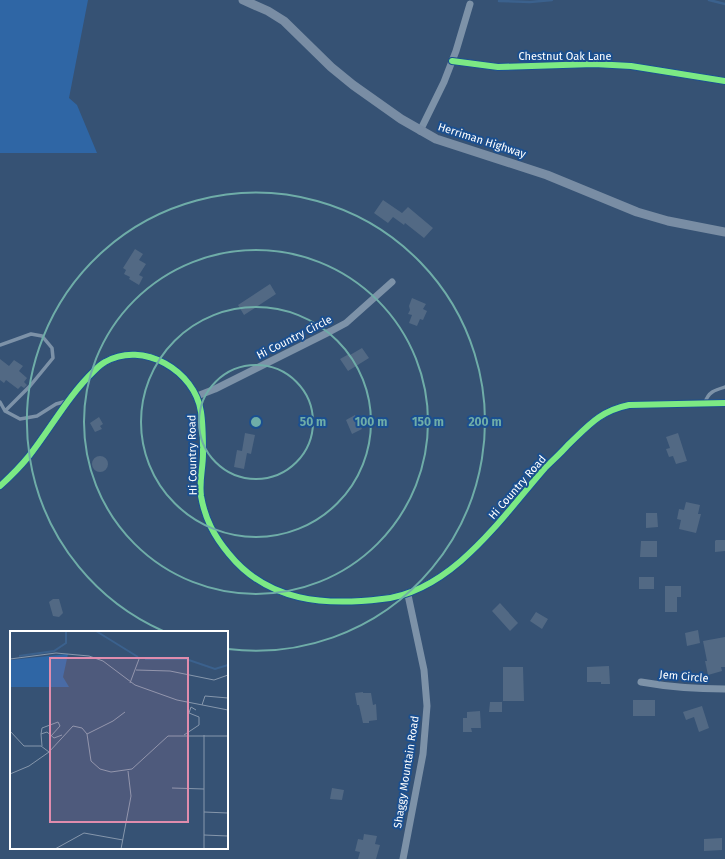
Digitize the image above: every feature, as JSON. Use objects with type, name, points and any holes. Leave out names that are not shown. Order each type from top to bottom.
[{"type":"main road","name":"Herriman Highway","points":[[243,0],[268,10],[284,21],[341,76],[382,107],[420,131],[450,144],[547,175],[637,212],[725,232]]},
{"type":"street","points":[[420,131],[444,82],[470,4]]},
{"type":"street","name":"Chestnut Oak Lane","points":[[452,61],[498,67],[594,64],[631,66],[725,81]]},
{"type":"street","name":"Hi Country Circle","points":[[197,396],[215,389],[331,332],[346,323],[392,282]]},
{"type":"street","name":"Hi Country Road","points":[[0,486],[28,458],[68,401],[85,380],[104,362],[120,357],[134,355],[152,358],[183,375],[197,396],[201,410],[203,455],[200,478],[201,494],[205,512],[210,527],[218,541],[234,561],[260,582],[275,590],[298,597],[339,601],[383,600],[408,595],[433,581],[460,562],[505,516],[546,468],[596,417],[618,407],[629,405],[725,403]]},
{"type":"street","name":"Shaggy Mountain Road","points":[[403,859],[421,762],[427,706],[424,670],[408,595]]},
{"type":"street","name":"Jem Circle","points":[[641,682],[670,687],[725,689]]},
{"type":"lane","points":[[0,346],[31,334],[42,336],[52,348],[53,358],[30,386],[5,411]]},
{"type":"lane","points":[[705,403],[707,397],[714,390],[725,387]]},
{"type":"lane","points":[[0,402],[5,411],[20,419],[37,416],[56,404],[68,401]]},
{"type":"shaded area","points":[[0,0],[88,0],[69,98],[77,105],[97,153],[0,153]]},
{"type":"building","points":[[383,200],[402,213],[408,207],[433,228],[424,238],[405,223],[404,225],[393,217],[388,223],[374,213]]},
{"type":"building","points":[[135,249],[143,254],[139,260],[146,264],[139,275],[143,277],[139,285],[124,274],[126,270],[123,268]]},
{"type":"building","points":[[270,284],[276,294],[244,315],[238,305]]},
{"type":"building","points":[[412,298],[426,304],[423,309],[427,311],[423,320],[420,319],[417,326],[409,323],[412,315],[408,314]]},
{"type":"building","points":[[362,348],[369,358],[348,371],[340,359]]},
{"type":"building","points":[[0,359],[9,366],[14,360],[23,366],[19,371],[27,378],[24,382],[27,385],[24,388],[21,386],[18,389],[6,380],[4,383],[0,380]]},
{"type":"building","points":[[355,415],[362,429],[352,434],[346,420]]},
{"type":"building","points":[[99,417],[103,424],[100,426],[102,429],[95,432],[90,423]]},
{"type":"building","points":[[245,433],[255,435],[251,454],[247,453],[244,469],[234,467],[237,450],[242,451]]},
{"type":"building","points":[[678,433],[687,461],[676,464],[673,456],[669,457],[666,449],[670,448],[666,437]]},
{"type":"building","points":[[100,456],[106,458],[108,464],[106,470],[100,472],[94,470],[92,464],[94,458]]},
{"type":"building","points":[[686,502],[700,505],[698,514],[701,514],[696,533],[679,529],[681,520],[677,519],[679,509],[684,510]]},
{"type":"building","points":[[646,513],[657,513],[658,527],[646,528]]},
{"type":"building","points":[[716,540],[725,540],[725,551],[715,552]]},
{"type":"building","points":[[641,541],[657,541],[657,557],[640,557]]},
{"type":"building","points":[[639,577],[654,577],[654,589],[639,589]]},
{"type":"building","points":[[665,586],[681,586],[681,597],[677,597],[677,612],[665,612]]},
{"type":"building","points":[[53,599],[59,599],[63,613],[59,617],[53,616],[49,602]]},
{"type":"building","points":[[500,603],[518,623],[510,631],[492,611]]},
{"type":"building","points":[[536,612],[548,619],[542,629],[530,621]]},
{"type":"building","points":[[698,630],[700,643],[687,646],[685,633]]},
{"type":"building","points":[[725,637],[725,667],[721,667],[722,671],[708,675],[703,641]]},
{"type":"building","points":[[609,666],[610,684],[601,684],[601,682],[587,682],[587,667]]},
{"type":"building","points":[[503,667],[523,667],[524,701],[503,701]]},
{"type":"building","points":[[355,693],[371,693],[373,705],[376,704],[377,720],[369,721],[369,723],[363,723],[359,705],[357,705]]},
{"type":"building","points":[[633,700],[655,700],[655,716],[633,716]]},
{"type":"building","points":[[490,702],[502,702],[502,712],[489,712]]},
{"type":"building","points":[[702,706],[709,728],[699,732],[694,717],[686,720],[683,712]]},
{"type":"building","points":[[480,711],[481,728],[471,728],[472,732],[463,732],[463,718],[467,718],[467,712]]},
{"type":"building","points":[[332,788],[344,790],[342,800],[330,799]]},
{"type":"building","points":[[364,834],[377,836],[375,844],[380,845],[376,859],[358,859],[360,852],[355,851],[358,839],[363,840]]},
{"type":"building","points":[[722,838],[722,850],[704,851],[704,839]]},
{"type":"waterway","points":[[499,1],[530,2],[552,0]]},
{"type":"waterway","points":[[709,0],[725,4]]},
{"type":"cycle path","points":[[452,61],[498,67],[594,64],[631,66],[725,81]]},
{"type":"cycle path","points":[[0,486],[29,456],[68,401],[99,366],[120,356],[135,355],[150,357],[165,363],[178,372],[189,384],[197,397],[201,412],[203,433],[203,454],[200,485],[205,512],[219,541],[244,570],[261,582],[280,591],[299,597],[340,602],[382,599],[407,593],[431,582],[453,567],[474,549],[493,529],[545,468],[582,431],[602,415],[629,405],[725,403]]}]
